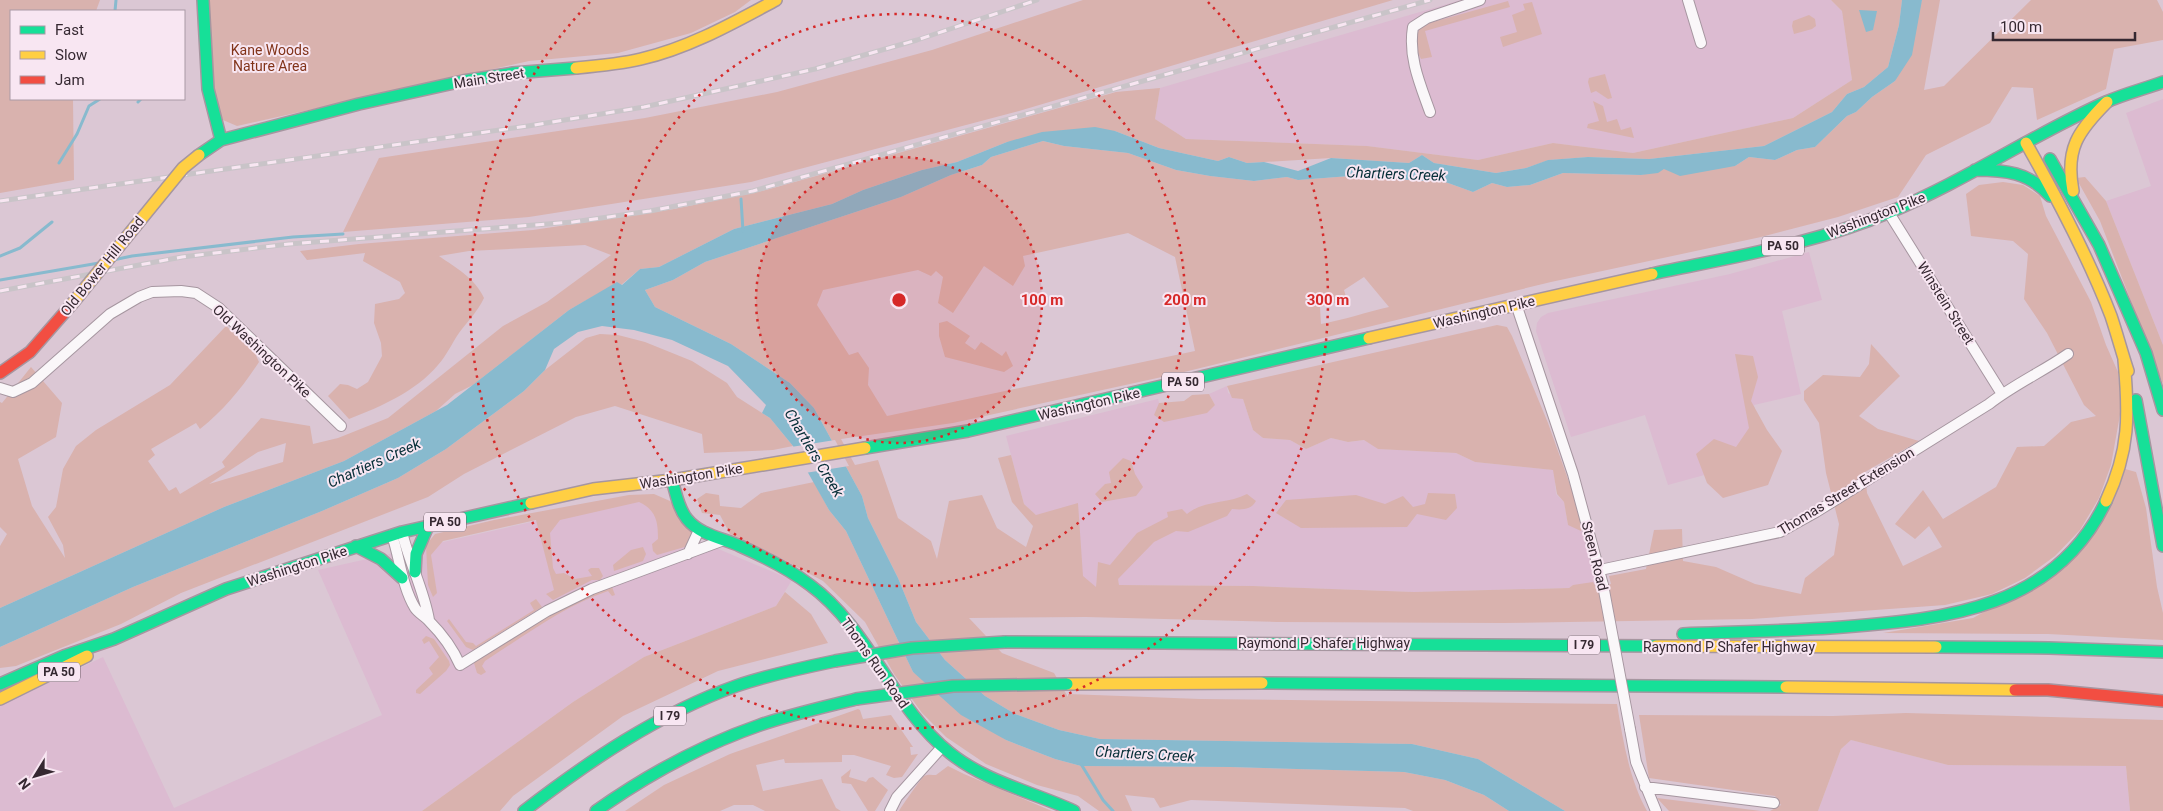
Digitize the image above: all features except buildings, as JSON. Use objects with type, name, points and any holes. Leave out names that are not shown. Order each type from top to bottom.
[{"type":"main road","points":[[203,0],[207,87],[211,112],[221,140]]},
{"type":"main road","name":"Main Street","points":[[199,155],[221,140],[429,88],[499,75],[623,62],[661,53],[718,31],[770,2]]},
{"type":"main road","name":"Washington Pike","points":[[0,684],[64,656],[114,639],[226,589],[356,546],[428,526],[593,489],[672,480],[848,452],[975,429],[1516,304],[1803,242],[1841,231],[1932,194],[2037,136],[2107,102],[2163,82]]},
{"type":"main road","points":[[2076,202],[2069,173],[2069,155],[2080,131],[2107,102]]},
{"type":"main road","points":[[2037,136],[2099,245],[2146,353],[2163,410]]},
{"type":"main road","points":[[2026,143],[2046,178],[2098,285],[2111,317],[2135,395],[2163,546]]},
{"type":"main road","name":"Old Bower Hill Road","points":[[0,373],[30,352],[72,304],[177,174],[199,155]]},
{"type":"main road","points":[[1975,170],[2002,170],[2021,173],[2045,190],[2062,214]]},
{"type":"main road","points":[[2132,324],[2150,406]]},
{"type":"main road","points":[[1357,644],[1506,634],[1631,636],[1815,630],[1942,616],[1991,604],[2036,582],[2061,562],[2078,545],[2102,510],[2118,474],[2128,425],[2124,360]]},
{"type":"main road","name":"Thoms Run Road","points":[[672,480],[681,510],[699,530],[781,565],[820,593],[849,623],[920,727],[942,747],[991,778],[1051,800],[1074,811]]},
{"type":"main road","points":[[414,572],[416,554],[428,526]]},
{"type":"main road","points":[[356,546],[378,555],[392,566],[402,578]]},
{"type":"main road","name":"Washington Pike","points":[[0,699],[68,668],[114,639]]},
{"type":"main road","name":"Raymond P Shafer Highway","points":[[524,811],[558,784],[611,748],[663,719],[712,696],[768,676],[835,661],[912,648],[1005,642],[2039,648],[2163,652]]},
{"type":"main road","points":[[596,811],[649,776],[704,747],[746,730],[781,718],[856,699],[953,686],[1370,683],[2048,690],[2163,701]]},
{"type":"street","points":[[1430,112],[1412,59],[1410,42],[1412,27],[1427,18],[1480,0]]},
{"type":"street","points":[[1688,0],[1700,43]]},
{"type":"street","name":"Winstein Street","points":[[1889,213],[2002,394]]},
{"type":"street","name":"Old Washington Pike","points":[[0,388],[13,392],[32,383],[94,327],[127,303],[152,292],[181,291],[196,294],[219,308],[341,426]]},
{"type":"street","name":"Steen Road","points":[[1516,304],[1572,474],[1600,570],[1636,762],[1656,811]]},
{"type":"street","name":"Thomas Street Extension","points":[[1600,570],[1780,532],[1825,506],[2002,394],[2042,372],[2068,354]]},
{"type":"street","points":[[688,554],[699,530]]},
{"type":"street","points":[[397,534],[407,553],[426,606],[429,620]]},
{"type":"street","points":[[397,534],[402,578],[416,610],[429,620],[456,655],[460,665],[547,611],[592,588],[724,540]]},
{"type":"street","points":[[890,811],[897,797],[942,747]]},
{"type":"street","points":[[1645,787],[1774,803]]},
{"type":"shaded area","points":[[1461,0],[1831,0],[1842,11],[1852,80],[1793,118],[1633,153],[1553,143],[1478,160],[1367,146],[1186,139],[1155,119],[1160,88]]},
{"type":"shaded area","points":[[2163,99],[2163,345],[2106,201],[2151,186],[2126,113]]},
{"type":"shaded area","points":[[1809,252],[1822,300],[1782,311],[1801,394],[1754,405],[1766,458],[1668,485],[1645,415],[1571,437],[1536,331],[1537,323],[1541,317],[1548,313],[1730,274]]},
{"type":"shaded area","points":[[1227,386],[1228,393],[1243,399],[1253,430],[1263,438],[1290,440],[1306,449],[1331,438],[1348,442],[1365,440],[1378,449],[1456,453],[1475,462],[1554,470],[1556,494],[1564,502],[1568,525],[1584,524],[1596,587],[1573,585],[1569,588],[1414,592],[1253,586],[1119,585],[1117,575],[1098,562],[1096,587],[1030,601],[1036,515],[1024,504],[1006,436],[1158,399],[1164,421],[1215,405],[1209,394]]},
{"type":"shaded area","points":[[652,495],[690,537],[792,580],[776,606],[644,657],[573,702],[422,811],[0,811],[0,706],[103,657],[174,808],[382,715],[318,570]]},
{"type":"shaded area","points":[[1851,740],[1948,765],[2126,766],[2130,811],[1818,811],[1841,749]]},
{"type":"green space","points":[[0,0],[100,0],[96,10],[10,10],[10,100],[73,100],[74,180],[0,193]]},
{"type":"green space","name":"Kane Woods Nature Area","points":[[210,0],[751,0],[735,12],[691,33],[618,53],[529,61],[237,126],[223,120],[215,99],[210,45]]},
{"type":"green space","points":[[1083,0],[1393,0],[1019,111],[751,182],[529,217],[343,232],[379,158],[645,118],[777,92],[932,50]]},
{"type":"green space","points":[[1831,0],[1902,0],[1899,25],[1888,67],[1864,87],[1847,94],[1832,112],[1764,146],[1649,159],[1588,157],[1549,160],[1526,168],[1496,173],[1434,163],[1422,155],[1409,163],[1331,158],[1247,163],[1229,157],[1218,161],[1159,148],[1115,131],[1007,142],[957,162],[922,170],[863,190],[832,204],[734,229],[659,267],[640,269],[621,285],[617,283],[569,310],[473,385],[455,394],[436,411],[344,461],[224,507],[0,608],[0,546],[7,534],[0,527],[0,402],[2,403],[31,367],[62,403],[56,437],[18,459],[32,506],[65,558],[63,545],[48,517],[56,507],[63,469],[76,446],[96,430],[170,385],[226,326],[254,351],[259,362],[232,398],[200,429],[196,423],[151,449],[155,455],[148,461],[169,491],[176,487],[180,494],[225,467],[222,462],[261,418],[310,426],[313,444],[338,438],[388,418],[503,326],[547,302],[611,255],[585,245],[469,251],[439,256],[476,285],[484,298],[482,303],[429,375],[408,391],[374,409],[349,419],[328,396],[340,384],[357,389],[368,382],[382,356],[381,343],[374,323],[375,304],[399,299],[405,293],[400,282],[363,261],[365,253],[307,260],[300,251],[359,244],[533,230],[674,209],[766,190],[1116,92],[1160,88],[1155,119],[1186,139],[1367,146],[1478,160],[1553,143],[1633,153],[1793,118],[1852,80],[1842,11]],"holes":[[[286,443],[283,462],[209,484],[258,452]]]},
{"type":"green space","points":[[1922,0],[1940,0],[1924,90],[1944,86],[2031,0],[2157,0],[2163,12],[2163,40],[2114,49],[2106,89],[2037,120],[2033,88],[2012,87],[1990,123],[1926,155],[1898,197],[1838,217],[1761,237],[1551,282],[1180,373],[953,423],[841,439],[855,465],[878,460],[898,518],[931,541],[937,559],[949,501],[982,495],[997,528],[1026,547],[1033,526],[1012,502],[998,458],[1011,455],[1024,504],[1036,515],[1078,503],[1083,576],[1096,587],[1098,562],[1110,565],[1137,533],[1168,517],[1167,512],[1182,509],[1187,514],[1201,506],[1247,494],[1256,501],[1249,508],[1232,509],[1227,516],[1188,532],[1176,531],[1154,542],[1118,579],[1119,585],[1253,586],[1414,592],[1569,588],[1573,585],[1593,582],[1596,587],[1611,584],[1609,576],[1646,569],[1654,530],[1682,529],[1683,561],[1716,567],[1755,584],[1801,594],[1805,578],[1834,555],[1839,524],[1826,473],[1819,423],[1804,400],[1804,391],[1823,375],[1860,377],[1869,364],[1871,344],[1900,376],[1859,416],[1878,429],[1919,441],[1865,472],[1867,493],[1903,566],[1942,547],[1929,526],[1915,539],[1895,524],[1923,490],[1943,519],[1996,487],[2017,447],[2044,446],[2071,422],[2096,416],[2084,405],[2047,333],[2024,299],[2028,254],[2013,241],[1971,236],[1966,194],[1979,185],[2003,182],[2023,185],[2040,196],[2046,216],[2091,302],[2118,372],[2121,409],[2111,465],[2099,498],[2080,530],[2055,556],[2025,578],[1992,594],[1945,605],[1752,619],[1503,623],[1277,622],[1086,617],[969,618],[1002,653],[1054,673],[1068,697],[1068,694],[1200,699],[1617,704],[1631,773],[1647,811],[1565,811],[1478,759],[1412,744],[1100,739],[1059,730],[1015,714],[985,696],[945,660],[916,622],[898,578],[868,518],[862,496],[814,408],[790,383],[731,344],[655,307],[645,290],[673,280],[705,262],[901,197],[951,175],[982,165],[991,157],[1043,141],[1064,146],[1128,153],[1176,170],[1210,176],[1254,181],[1287,177],[1298,180],[1350,176],[1427,181],[1437,179],[1473,192],[1492,183],[1507,187],[1530,185],[1563,173],[1641,175],[1664,169],[1735,166],[1749,157],[1775,160],[1797,150],[1815,147],[1847,116],[1856,112],[1872,97],[1895,81]],"holes":[[[1128,233],[1175,257],[1195,351],[887,416],[868,385],[869,368],[858,352],[849,355],[817,305],[823,290],[918,270],[931,276],[936,271],[943,277],[938,303],[953,313],[984,266],[1013,286],[1025,266],[1023,256]],[[1364,277],[1389,307],[1321,324],[1320,307],[1347,300],[1344,290]]]},
{"type":"green space","points":[[1508,1],[1510,7],[1425,31],[1432,57],[1421,59],[1416,42],[1422,25]]},
{"type":"green space","points":[[1532,2],[1542,34],[1503,47],[1500,37],[1517,32],[1512,15],[1525,10],[1523,4]]},
{"type":"green space","points":[[1809,15],[1815,19],[1816,26],[1794,34],[1793,21]]},
{"type":"green space","points":[[1605,74],[1612,98],[1608,99],[1596,91],[1591,93],[1588,82],[1589,78]]},
{"type":"green space","points":[[1593,101],[1603,106],[1607,122],[1617,119],[1621,130],[1631,127],[1634,138],[1587,128],[1588,124],[1599,121]]},
{"type":"green space","points":[[2085,177],[2106,201],[2163,345],[2163,384],[2100,221],[2076,178]]},
{"type":"green space","points":[[947,321],[970,336],[965,343],[975,350],[981,342],[1002,356],[1006,351],[1013,366],[1004,372],[945,357],[939,336],[939,323]]},
{"type":"green space","points":[[1497,325],[1507,327],[1512,336],[1548,423],[1584,524],[1581,531],[1568,525],[1564,502],[1557,494],[1553,470],[1475,462],[1456,453],[1378,449],[1364,440],[1348,442],[1331,438],[1306,449],[1290,440],[1263,438],[1253,430],[1243,399],[1232,398],[1227,386]]},
{"type":"green space","points":[[600,334],[618,335],[645,342],[692,361],[727,383],[737,397],[770,418],[793,446],[773,450],[704,453],[702,434],[615,406],[576,417],[464,474],[428,497],[181,593],[121,624],[16,666],[0,668],[0,647],[133,587],[322,511],[398,478],[446,449],[524,391],[545,370],[586,338]]},
{"type":"green space","points":[[1735,354],[1753,356],[1758,377],[1751,401],[1767,430],[1782,451],[1768,485],[1723,498],[1707,483],[1696,454],[1714,439],[1736,447],[1749,428]]},
{"type":"green space","points":[[1209,394],[1215,405],[1207,413],[1164,422],[1154,415],[1159,403],[1184,401],[1192,395]]},
{"type":"green space","points":[[1123,458],[1131,461],[1135,474],[1143,487],[1136,496],[1102,502],[1095,494],[1105,484],[1111,483],[1109,472]]},
{"type":"green space","points":[[2125,469],[2136,472],[2146,508],[2157,587],[2163,613],[2163,640],[2048,634],[1883,633],[1973,618],[2065,568]]},
{"type":"green space","points":[[814,482],[829,510],[846,531],[913,672],[1006,740],[1055,759],[1081,766],[1230,767],[1404,772],[1445,780],[1484,795],[1509,811],[1413,811],[1405,808],[1191,800],[1160,808],[1154,798],[1125,795],[1132,811],[1099,811],[1078,796],[1037,785],[986,764],[946,737],[922,713],[894,674],[865,622],[823,581],[771,553],[730,534],[720,515],[702,513],[697,499],[706,493],[719,495],[720,506],[741,508],[761,493]]},
{"type":"green space","points":[[1428,493],[1455,494],[1457,508],[1446,520],[1417,514],[1407,527],[1301,528],[1276,513],[1286,500],[1356,495],[1385,504],[1403,496],[1413,507],[1425,504]]},
{"type":"green space","points":[[654,494],[670,501],[693,533],[688,546],[657,555],[653,551],[652,544],[658,539],[655,517],[645,505],[639,502],[560,520],[550,533],[553,568],[556,574],[564,573],[575,579],[592,576],[588,570],[599,568],[603,576],[600,580],[592,580],[553,600],[546,594],[554,590],[536,520],[443,541],[431,555],[437,593],[433,597],[428,585],[426,545],[435,534],[494,520],[629,495]]},
{"type":"green space","points":[[643,547],[646,554],[643,561],[614,571],[613,565],[631,550]]},
{"type":"green space","points":[[612,587],[615,595],[612,596],[608,591],[560,613],[485,661],[482,666],[486,672],[481,675],[477,673],[474,663],[479,658],[570,602]]},
{"type":"green space","points":[[785,592],[811,614],[828,643],[718,671],[623,716],[513,796],[500,811],[422,811],[573,702],[644,657],[776,606]]},
{"type":"green space","points":[[536,599],[542,607],[473,650],[466,647],[447,621],[449,619],[466,642],[473,643],[476,646],[534,610],[530,603]]},
{"type":"green space","points":[[426,636],[434,639],[450,665],[446,671],[420,694],[416,693],[416,690],[433,674],[429,668],[439,657],[429,641],[424,644],[422,640]]},
{"type":"green space","points":[[858,709],[863,719],[891,715],[913,747],[910,747],[911,755],[918,754],[902,777],[894,778],[886,775],[891,766],[854,755],[842,755],[842,762],[785,763],[784,759],[756,765],[763,791],[822,779],[836,808],[841,811],[765,811],[753,805],[734,805],[720,811],[625,811],[664,785],[730,754]]},
{"type":"green space","points":[[1906,713],[2163,720],[2163,811],[2130,811],[2126,766],[1948,765],[1851,740],[1841,749],[1818,811],[1770,811],[1781,805],[1775,796],[1649,778],[1639,715],[1833,716]]},
{"type":"green space","points":[[948,766],[1052,811],[899,811],[924,776],[936,775]]},
{"type":"green space","points":[[851,769],[849,777],[866,782],[869,778],[873,777],[888,790],[875,811],[868,811],[851,784],[842,783],[841,777]]},
{"type":"green space","points":[[1657,798],[1761,811],[1669,811]]},
{"type":"water","name":"Chartiers Creek","points":[[1902,0],[1922,0],[1912,55],[1895,81],[1872,97],[1856,112],[1847,116],[1815,147],[1797,150],[1775,160],[1749,157],[1735,166],[1680,176],[1664,169],[1658,173],[1641,175],[1563,173],[1530,185],[1507,187],[1492,183],[1473,192],[1437,179],[1427,181],[1350,176],[1298,180],[1287,177],[1254,181],[1210,176],[1176,170],[1128,153],[1064,146],[1043,141],[991,157],[982,165],[951,175],[901,197],[705,262],[673,280],[645,290],[655,307],[731,344],[790,383],[814,408],[862,496],[868,518],[898,578],[916,622],[945,660],[985,696],[1015,714],[1059,730],[1100,739],[1412,744],[1478,759],[1565,811],[1509,811],[1484,795],[1445,780],[1404,772],[1230,767],[1081,766],[1055,759],[1006,740],[961,715],[913,672],[846,531],[829,510],[793,446],[770,418],[762,413],[766,405],[728,366],[672,340],[634,330],[602,326],[578,332],[554,349],[545,370],[524,391],[446,449],[398,478],[322,511],[133,587],[0,647],[0,608],[224,507],[344,461],[447,405],[569,310],[617,282],[622,285],[640,269],[659,267],[734,229],[832,204],[863,190],[922,170],[957,162],[1007,142],[1042,132],[1095,127],[1115,131],[1159,148],[1218,161],[1229,157],[1247,163],[1264,162],[1298,171],[1331,158],[1409,163],[1422,155],[1434,163],[1496,173],[1526,168],[1548,160],[1588,157],[1649,159],[1764,146],[1832,112],[1847,94],[1864,87],[1888,67],[1899,25]]},
{"type":"water","points":[[1859,10],[1877,11],[1873,30],[1866,32]]},
{"type":"pier","points":[[835,440],[849,466],[805,473],[791,447]]},
{"type":"waterway","points":[[115,10],[116,0]]},
{"type":"waterway","points":[[59,163],[77,134],[89,106],[98,100]]},
{"type":"waterway","points":[[741,199],[743,231]]},
{"type":"waterway","points":[[0,256],[20,248],[52,222]]},
{"type":"waterway","points":[[113,260],[132,256],[293,237],[343,234]]},
{"type":"waterway","points":[[0,280],[99,263]]},
{"type":"waterway","points":[[1081,764],[1103,800],[1113,811]]},
{"type":"railway","points":[[0,201],[528,126],[644,107],[815,69],[917,40],[1037,0]]},
{"type":"railway","points":[[0,291],[182,257],[289,244],[573,222],[650,211],[753,191],[1430,0]]},
{"type":"traffic: fast","points":[[203,0],[208,89],[221,140]]},
{"type":"traffic: fast","points":[[199,155],[221,140],[359,104],[463,81],[513,73],[576,68]]},
{"type":"traffic: fast","points":[[1652,274],[1773,249],[1862,223],[1918,200],[2106,102],[2163,82]]},
{"type":"traffic: fast","points":[[2050,159],[2099,245],[2146,353],[2163,410]]},
{"type":"traffic: fast","points":[[1975,170],[2006,172],[2025,177],[2042,188],[2050,196]]},
{"type":"traffic: fast","points":[[865,448],[968,431],[1369,338]]},
{"type":"traffic: fast","points":[[2136,400],[2163,546]]},
{"type":"traffic: fast","points":[[672,480],[681,510],[687,519],[698,529],[768,559],[802,579],[831,603],[849,623],[912,714],[950,753],[979,772],[1074,811]]},
{"type":"traffic: fast","points":[[1683,634],[1803,630],[1882,624],[1959,612],[1995,601],[2028,586],[2058,565],[2085,537],[2106,501]]},
{"type":"traffic: fast","points":[[0,684],[64,656],[114,639],[226,589],[402,532],[531,503]]},
{"type":"traffic: fast","points":[[415,572],[416,554],[428,526]]},
{"type":"traffic: fast","points":[[356,546],[381,559],[402,578]]},
{"type":"traffic: fast","points":[[1005,642],[1656,646]]},
{"type":"traffic: fast","points":[[835,661],[912,648],[1005,642]]},
{"type":"traffic: fast","points":[[1936,647],[2163,652]]},
{"type":"traffic: fast","points":[[524,811],[574,774],[625,740],[679,710],[707,697],[748,682],[835,661]]},
{"type":"traffic: fast","points":[[1262,683],[1786,687]]},
{"type":"traffic: fast","points":[[856,699],[953,686],[1067,684]]},
{"type":"traffic: fast","points":[[596,811],[655,773],[717,742],[772,721],[856,699]]},
{"type":"traffic: slow","points":[[576,68],[633,61],[659,54],[693,42],[776,0]]},
{"type":"traffic: slow","points":[[2073,191],[2071,163],[2076,142],[2088,122],[2107,102]]},
{"type":"traffic: slow","points":[[2026,143],[2092,271],[2111,316],[2128,371]]},
{"type":"traffic: slow","points":[[72,304],[183,168],[199,155]]},
{"type":"traffic: slow","points":[[1369,338],[1652,274]]},
{"type":"traffic: slow","points":[[2106,501],[2114,483],[2124,448],[2127,415],[2124,360]]},
{"type":"traffic: slow","points":[[531,503],[593,489],[672,480],[865,448]]},
{"type":"traffic: slow","points":[[1656,646],[1936,647]]},
{"type":"traffic: slow","points":[[0,699],[87,656]]},
{"type":"traffic: slow","points":[[1067,684],[1262,683]]},
{"type":"traffic: slow","points":[[1786,687],[2015,690]]},
{"type":"traffic: jam","points":[[0,373],[30,352],[72,304]]},
{"type":"traffic: jam","points":[[2015,690],[2048,690],[2163,701]]}]
